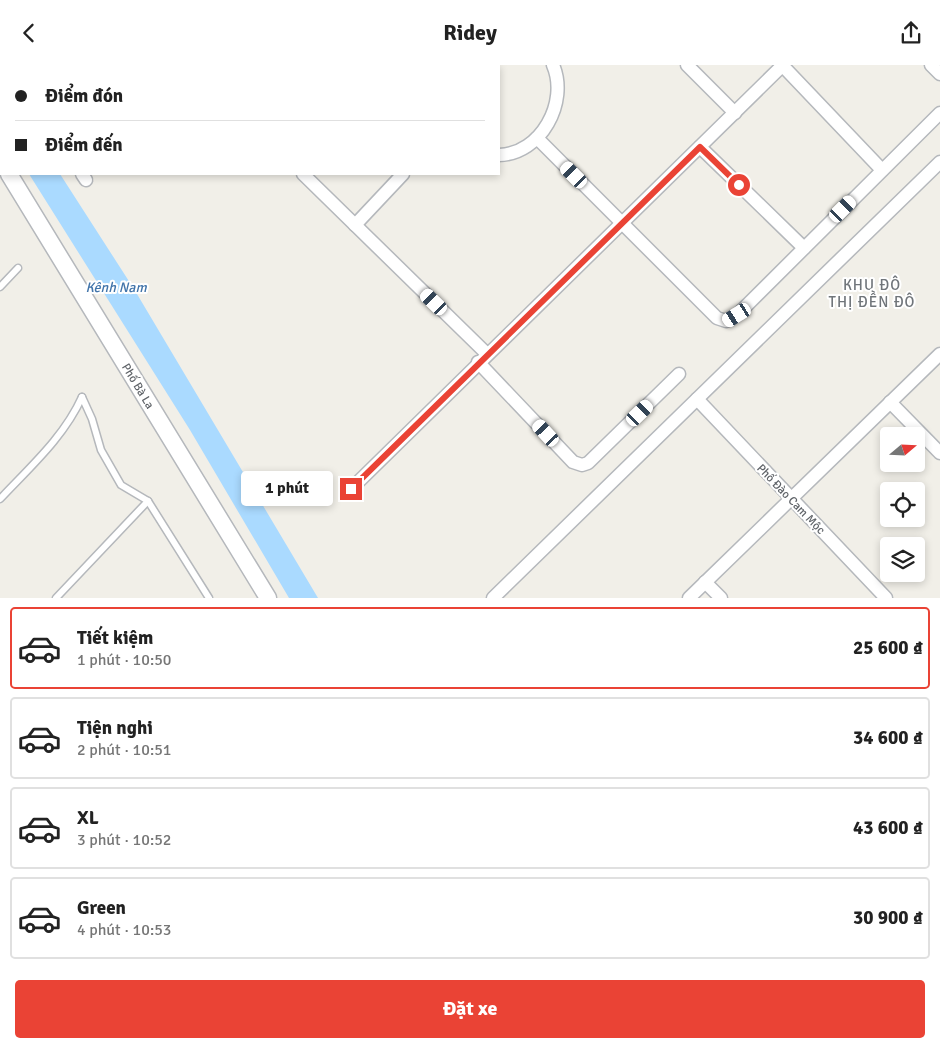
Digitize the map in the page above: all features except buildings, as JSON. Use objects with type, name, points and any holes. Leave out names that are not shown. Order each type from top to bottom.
[{"type":"street","points":[[500,155],[521,149],[537,138],[549,123],[556,106],[558,87],[553,65]]},
{"type":"street","points":[[687,65],[735,113]]},
{"type":"street","points":[[351,489],[482,358],[623,224],[782,65],[882,170]]},
{"type":"street","points":[[931,65],[940,74]]},
{"type":"street","points":[[537,138],[717,318],[726,321],[737,315],[940,113]]},
{"type":"street","points":[[700,147],[804,249]]},
{"type":"street","points":[[493,598],[940,163]]},
{"type":"street","name":"Phố Bà La","points":[[10,175],[268,598]]},
{"type":"street","points":[[304,175],[355,225],[482,358],[573,462],[582,465],[588,463],[679,375]]},
{"type":"street","points":[[355,225],[403,175]]},
{"type":"street","points":[[688,598],[940,354]]},
{"type":"street","name":"Phố Đào Cam Mộc","points":[[697,399],[886,598]]},
{"type":"street","points":[[890,402],[940,453]]},
{"type":"street","points":[[705,582],[721,598]]},
{"type":"lane","points":[[0,287],[18,268]]},
{"type":"lane","points":[[0,499],[53,443],[76,410],[82,397],[92,419],[100,450],[121,485],[148,501],[209,598]]},
{"type":"lane","points":[[56,598],[148,501]]},
{"type":"water","name":"Kênh Nam","points":[[30,175],[61,175],[134,289],[318,598],[289,598],[190,430]]},
{"type":"district","name":"KHU ĐÔ THỊ ĐỀN ĐÔ","points":[[872,294]]},
{"type":"route","points":[[351,489],[700,147],[739,185]]}]
